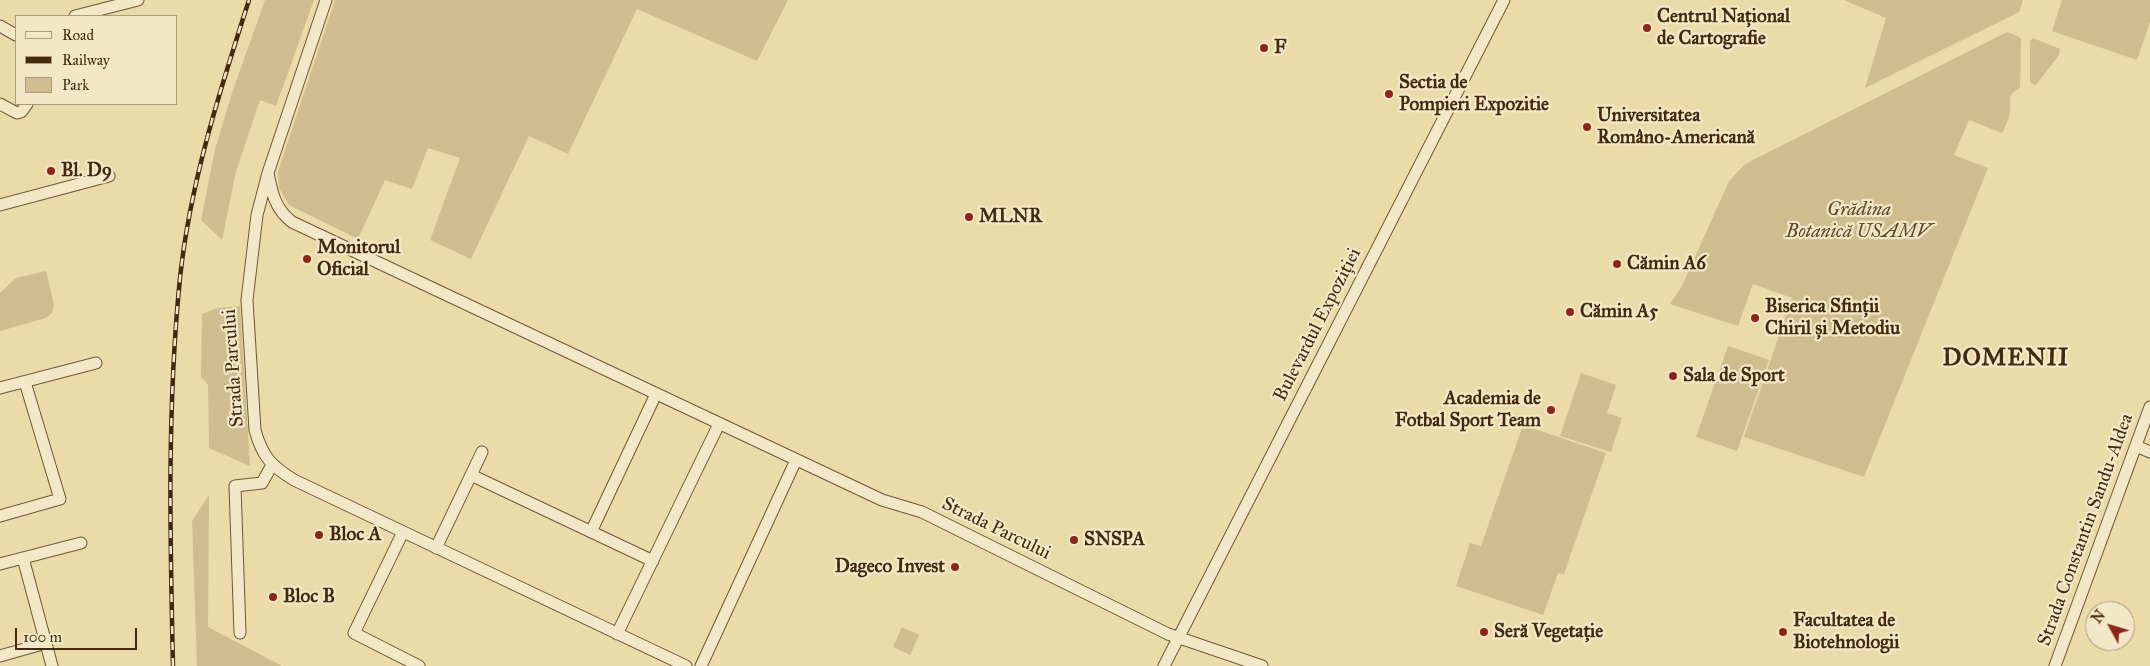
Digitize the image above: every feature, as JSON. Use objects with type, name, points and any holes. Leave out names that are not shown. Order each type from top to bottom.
[{"type":"street","points":[[79,15],[138,0]]},
{"type":"street","name":"Strada Parcului","points":[[326,0],[268,173],[257,215],[247,300],[255,430],[261,450],[272,465],[294,480],[686,666]]},
{"type":"street","name":"Bulevardul Expoziției","points":[[1164,666],[1504,0]]},
{"type":"street","points":[[0,26],[15,33]]},
{"type":"street","points":[[0,104],[17,114],[26,105]]},
{"type":"street","name":"Strada Parcului","points":[[268,173],[277,206],[292,222],[882,500],[922,512],[1178,638],[1262,666]]},
{"type":"street","points":[[0,205],[110,176]]},
{"type":"street","points":[[0,388],[96,363]]},
{"type":"street","points":[[0,516],[60,499],[26,382]]},
{"type":"street","points":[[591,532],[656,394]]},
{"type":"street","name":"Strada Constantin Sandu-Aldea","points":[[2055,666],[2150,407]]},
{"type":"street","points":[[617,634],[719,424]]},
{"type":"street","points":[[2136,446],[2150,452]]},
{"type":"street","points":[[436,548],[482,452]]},
{"type":"street","points":[[700,666],[796,460]]},
{"type":"street","points":[[240,633],[235,486],[262,483],[272,465]]},
{"type":"street","points":[[471,475],[653,561]]},
{"type":"street","points":[[402,532],[354,633],[419,666]]},
{"type":"street","points":[[0,564],[80,543]]},
{"type":"street","points":[[24,558],[52,666]]},
{"type":"street","points":[[0,656],[46,643]]},
{"type":"green space","points":[[265,0],[314,0],[276,106],[260,100],[236,172],[222,240],[201,220],[215,149],[233,90]]},
{"type":"green space","points":[[335,0],[788,0],[757,61],[637,9],[568,154],[529,136],[471,259],[430,240],[460,158],[428,148],[412,189],[385,180],[358,239],[289,205],[279,188],[278,171]]},
{"type":"green space","points":[[1844,0],[2023,0],[2019,12],[1865,88],[1886,18]]},
{"type":"green space","points":[[2062,0],[2150,0],[2150,22],[2137,60],[2052,31]]},
{"type":"green space","name":"Grădina Botanică USAMV","points":[[2007,32],[2021,39],[2020,88],[2011,96],[2009,115],[2002,133],[1969,120],[1954,155],[1988,168],[1864,477],[1744,437],[1792,298],[1753,284],[1738,326],[1670,304],[1682,286],[1729,181],[1745,164]]},
{"type":"green space","points":[[2033,38],[2060,49],[2059,55],[2036,85],[2030,83],[2030,41]]},
{"type":"green space","points":[[46,271],[54,305],[52,313],[46,318],[0,331],[0,293],[16,278]]},
{"type":"green space","points":[[240,306],[250,466],[209,448],[208,385],[201,377],[202,314],[217,308]]},
{"type":"green space","points":[[1728,346],[1769,360],[1737,451],[1696,437]]},
{"type":"green space","points":[[1581,373],[1616,385],[1607,413],[1622,418],[1611,452],[1560,436]]},
{"type":"green space","points":[[1523,425],[1606,453],[1564,574],[1558,573],[1543,615],[1456,586],[1470,543],[1481,546]]},
{"type":"green space","points":[[209,495],[208,627],[282,666],[197,666],[192,521]]},
{"type":"green space","points":[[902,627],[919,635],[910,655],[893,647]]},
{"type":"railway","points":[[173,666],[170,521],[171,423],[180,278],[191,207],[207,137],[249,0]]},
{"type":"place","name":"Centrul Național de Cartografie","points":[[1647,28]]},
{"type":"place","name":"F","points":[[1264,48]]},
{"type":"place","name":"Sectia de Pompieri Expozitie","points":[[1389,94]]},
{"type":"place","name":"Universitatea Româno-Americană","points":[[1587,127]]},
{"type":"place","name":"Bl. D9","points":[[51,171]]},
{"type":"place","name":"MLNR","points":[[969,217]]},
{"type":"place","name":"Monitorul Oficial","points":[[307,259]]},
{"type":"place","name":"Cămin A6","points":[[1617,264]]},
{"type":"place","name":"Cămin A5","points":[[1570,312]]},
{"type":"place","name":"Biserica Sfinții Chiril și Metodiu","points":[[1755,318]]},
{"type":"place","name":"Sala de Sport","points":[[1673,376]]},
{"type":"place","name":"Academia de Fotbal Sport Team","points":[[1551,410]]},
{"type":"place","name":"Bloc A","points":[[319,535]]},
{"type":"place","name":"SNSPA","points":[[1074,540]]},
{"type":"place","name":"Dageco Invest","points":[[955,567]]},
{"type":"place","name":"Bloc B","points":[[273,597]]},
{"type":"place","name":"Seră Vegetație","points":[[1484,632]]},
{"type":"place","name":"Facultatea de Biotehnologii","points":[[1783,632]]},
{"type":"district","name":"DOMENII","points":[[2006,359]]}]
